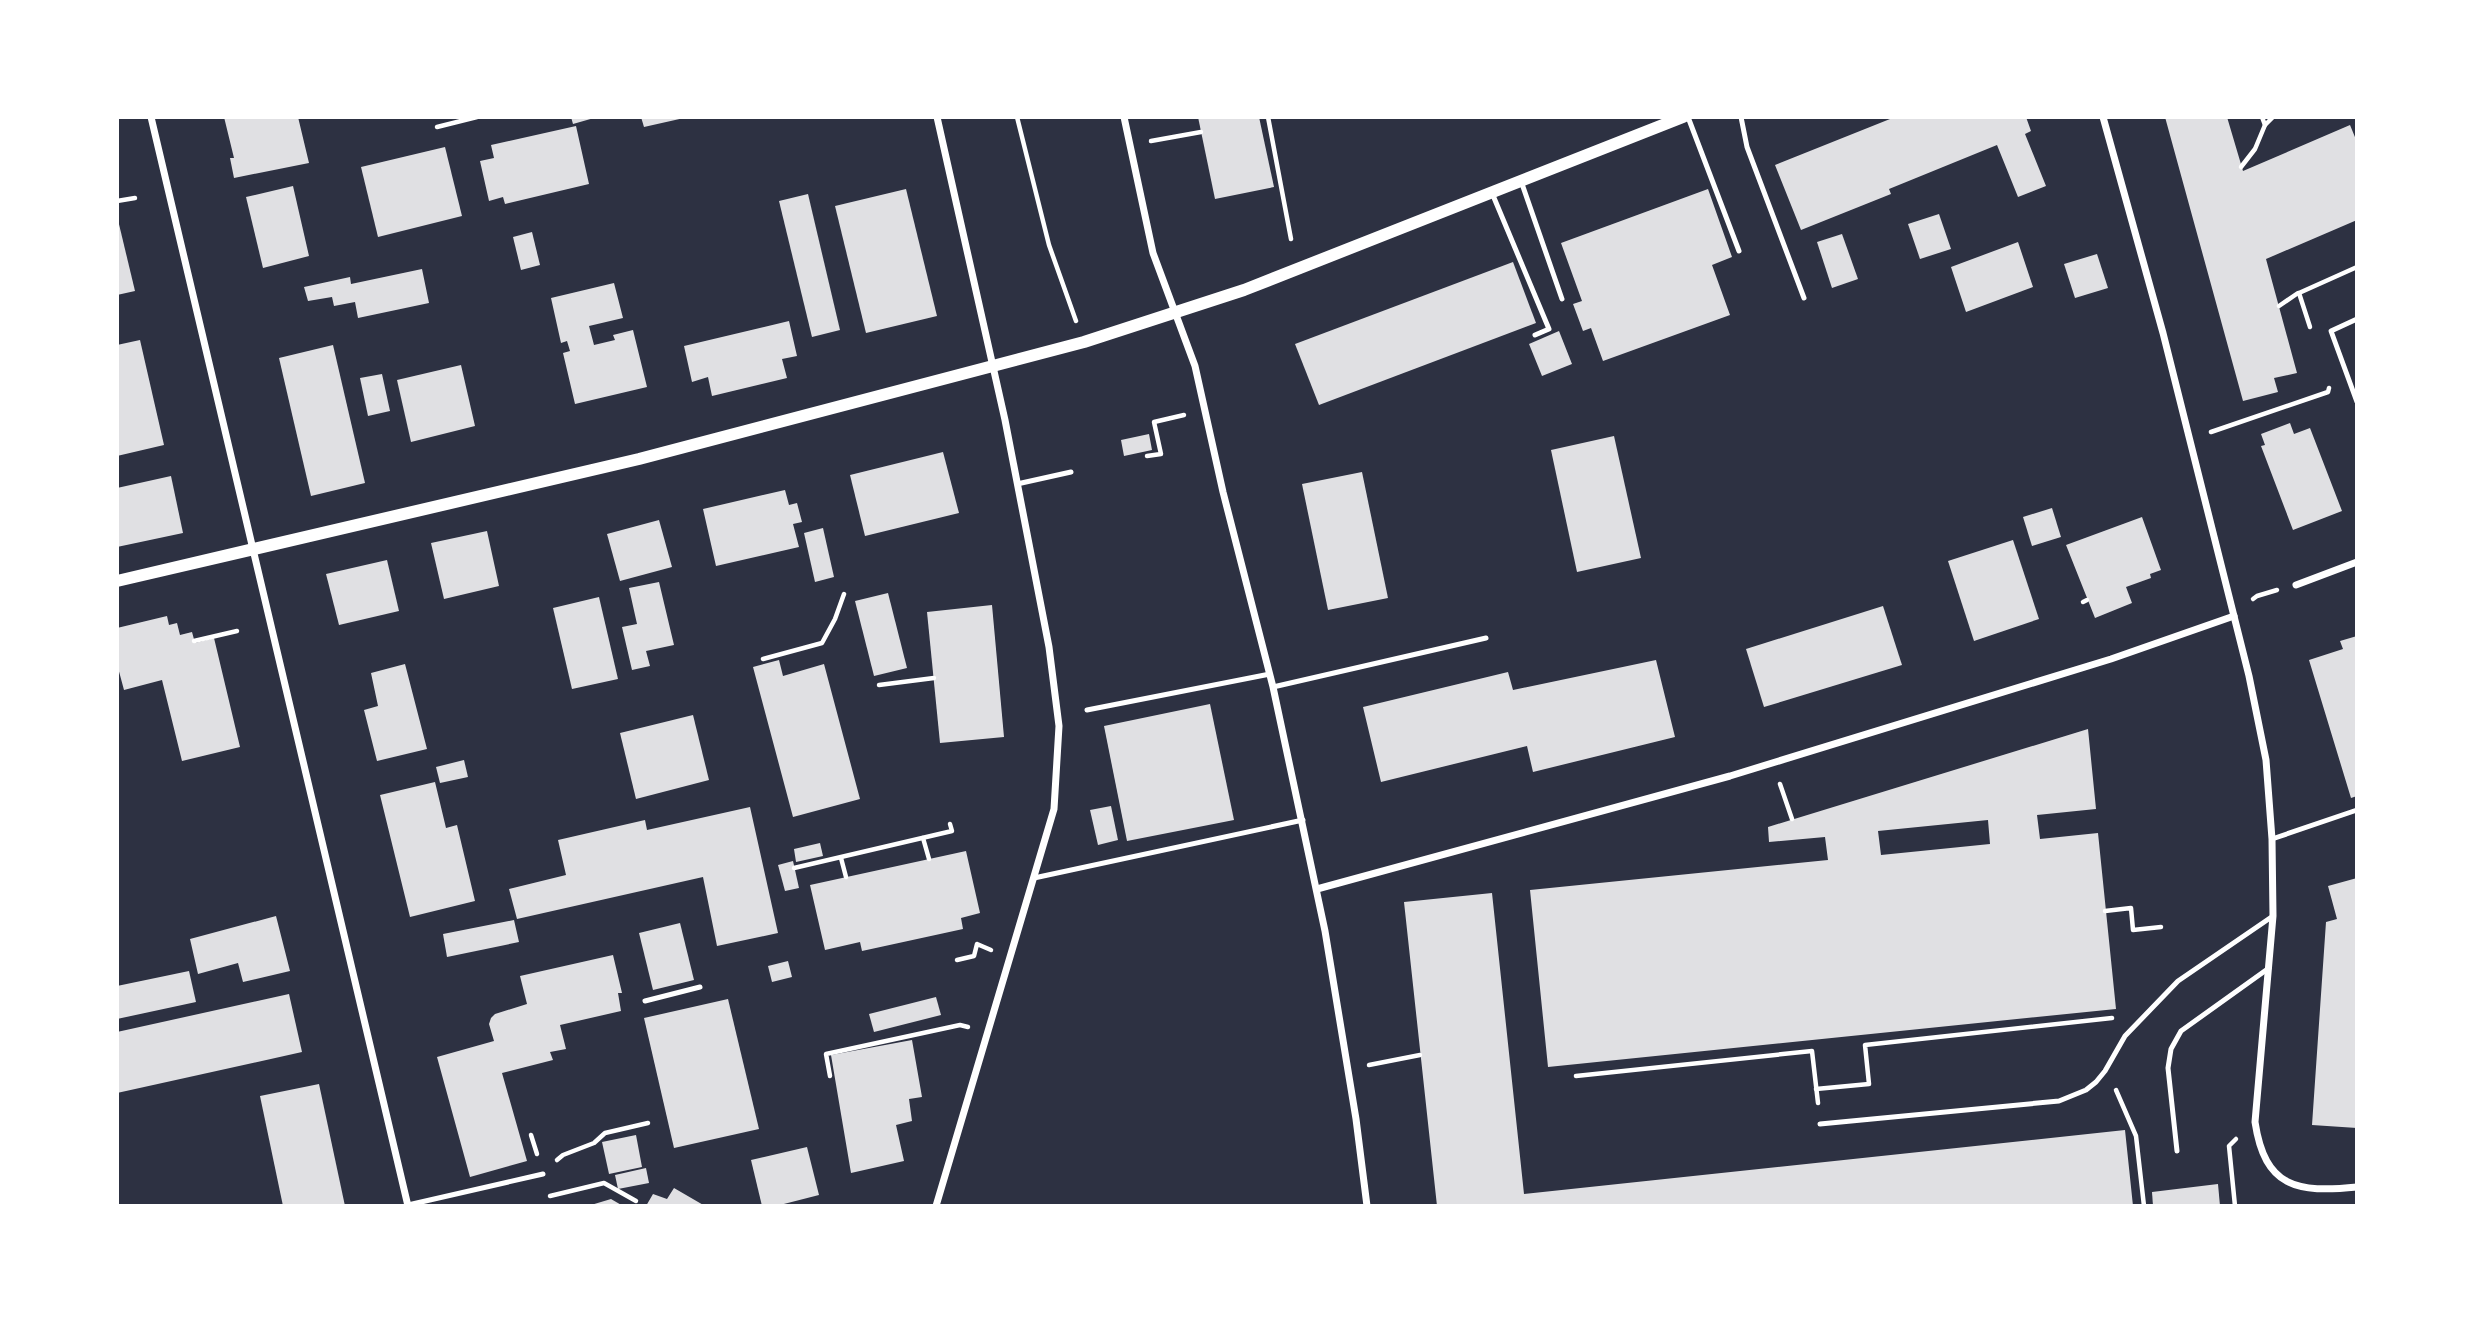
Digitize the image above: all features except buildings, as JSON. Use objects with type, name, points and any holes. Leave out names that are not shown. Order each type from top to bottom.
[{"type":"street","points":[[151,117],[408,1206]]},
{"type":"street","points":[[936,1206],[1054,808],[1059,726],[1049,647],[1017,484],[937,117]]},
{"type":"street","points":[[1124,117],[1153,253],[1195,366],[1303,820],[1353,1105],[1367,1206]]},
{"type":"street","points":[[117,582],[639,459],[1084,342],[1176,314],[1266,282],[1686,117]]},
{"type":"street","points":[[2103,117],[2156,304],[2249,676],[2266,760],[2272,839],[2273,916],[2255,1122],[2259,1147],[2266,1163],[2282,1178],[2304,1188],[2322,1191],[2357,1187]]},
{"type":"street","points":[[2296,585],[2357,562]]},
{"type":"street","points":[[1317,889],[1772,763],[2111,659],[2234,616]]},
{"type":"lane","points":[[1686,117],[1739,251]]},
{"type":"lane","points":[[1741,117],[1747,147],[1804,298]]},
{"type":"lane","points":[[1521,181],[1562,299]]},
{"type":"lane","points":[[1492,192],[1549,330],[1535,335]]},
{"type":"lane","points":[[2357,319],[2331,331],[2357,402]]},
{"type":"lane","points":[[1017,484],[1071,472]]},
{"type":"lane","points":[[1273,687],[1486,638]]},
{"type":"lane","points":[[1087,710],[1270,674]]},
{"type":"lane","points":[[2272,839],[2357,810]]},
{"type":"lane","points":[[1034,878],[1303,820]]},
{"type":"lane","points":[[1820,1124],[2059,1101],[2086,1090],[2105,1071],[2125,1036],[2178,981],[2273,916]]},
{"type":"lane","points":[[2177,1151],[2168,1068],[2171,1049],[2181,1031],[2269,968]]},
{"type":"lane","points":[[645,1001],[700,987]]},
{"type":"lane","points":[[408,1206],[543,1174]]},
{"type":"path","points":[[437,127],[477,117]]},
{"type":"path","points":[[1017,117],[1049,245],[1084,342]]},
{"type":"path","points":[[1268,117],[1291,239]]},
{"type":"path","points":[[2262,117],[2265,125]]},
{"type":"path","points":[[2241,167],[2255,149],[2265,125],[2273,117]]},
{"type":"path","points":[[1130,145],[1201,132]]},
{"type":"path","points":[[117,201],[135,198]]},
{"type":"path","points":[[2279,306],[2299,293],[2357,267]]},
{"type":"path","points":[[2299,293],[2311,328]]},
{"type":"path","points":[[2190,439],[2328,392],[2330,386]]},
{"type":"path","points":[[1147,456],[1161,454],[1154,422],[1205,411]]},
{"type":"path","points":[[2234,616],[2258,596],[2296,585]]},
{"type":"path","points":[[763,659],[822,643],[844,594]]},
{"type":"path","points":[[194,640],[237,631]]},
{"type":"path","points":[[879,685],[934,678]]},
{"type":"path","points":[[1772,763],[1792,819]]},
{"type":"path","points":[[794,868],[952,831],[950,824]]},
{"type":"path","points":[[923,838],[929,859]]},
{"type":"path","points":[[841,858],[846,877]]},
{"type":"path","points":[[2105,911],[2131,908],[2133,930],[2161,927]]},
{"type":"path","points":[[957,960],[974,956],[977,944]]},
{"type":"path","points":[[1816,1089],[1869,1084],[1865,1045],[2144,1014]]},
{"type":"path","points":[[830,1076],[826,1055],[960,1025],[988,1032]]},
{"type":"path","points":[[1576,1076],[1812,1051],[1820,1124]]},
{"type":"path","points":[[1369,1065],[1420,1055]]},
{"type":"path","points":[[2105,1071],[2124,1105],[2136,1136],[2144,1206]]},
{"type":"path","points":[[2235,1206],[2229,1146],[2255,1122]]},
{"type":"path","points":[[530,1135],[543,1174],[563,1155],[594,1143],[604,1133],[648,1123]]},
{"type":"path","points":[[542,1197],[604,1183],[636,1201]]}]
